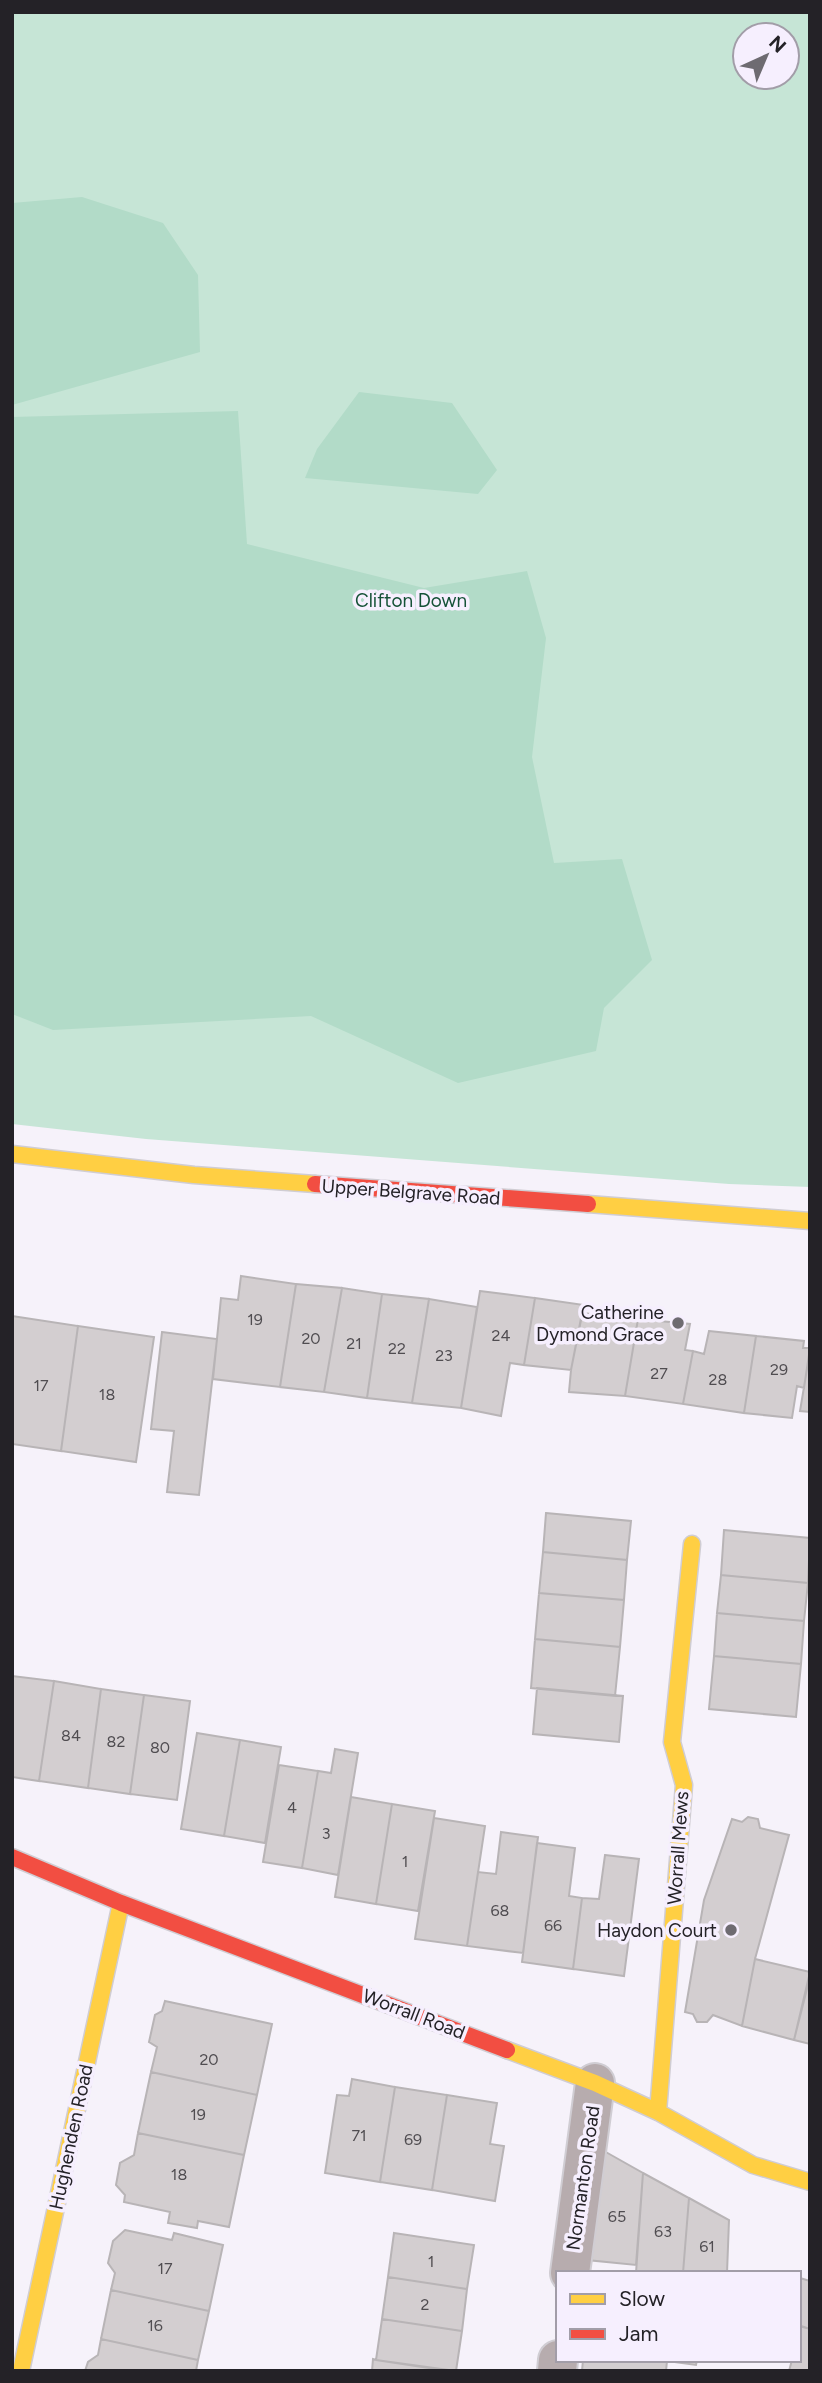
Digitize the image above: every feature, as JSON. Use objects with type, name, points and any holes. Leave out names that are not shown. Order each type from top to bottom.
[{"type":"street","name":"Upper Belgrave Road","points":[[12,1154],[194,1175],[810,1221]]},
{"type":"street","name":"Worrall Mews","points":[[658,2112],[684,1785],[672,1742],[692,1544]]},
{"type":"street","name":"Worrall Road","points":[[12,1857],[121,1903],[596,2083],[658,2112],[753,2165],[810,2182]]},
{"type":"street","name":"Hughenden Road","points":[[21,2371],[121,1903]]},
{"type":"street","name":"Normanton Road","points":[[570,2271],[596,2083]]},
{"type":"green space","name":"Clifton Down","points":[[12,12],[810,12],[810,1187],[729,1184],[146,1139],[12,1124]]},
{"type":"green space","points":[[82,197],[163,223],[198,275],[200,352],[12,405],[12,203]]},
{"type":"green space","points":[[359,392],[452,403],[497,470],[478,494],[305,478],[317,449]]},
{"type":"green space","points":[[238,411],[247,544],[424,588],[527,571],[546,638],[532,757],[554,863],[622,859],[652,960],[604,1008],[596,1051],[458,1083],[311,1016],[53,1030],[12,1014],[12,417]]},
{"type":"building","points":[[241,1276],[296,1284],[280,1387],[213,1379],[221,1298],[238,1300]]},
{"type":"building","points":[[296,1284],[342,1288],[324,1392],[280,1387]]},
{"type":"building","points":[[342,1288],[382,1294],[367,1398],[324,1392]]},
{"type":"building","points":[[480,1291],[535,1298],[524,1365],[510,1363],[501,1416],[461,1408]]},
{"type":"building","points":[[382,1294],[429,1299],[412,1403],[367,1398]]},
{"type":"building","points":[[535,1298],[584,1305],[571,1370],[524,1365]]},
{"type":"building","points":[[429,1299],[477,1307],[461,1408],[412,1403]]},
{"type":"building","points":[[582,1313],[638,1319],[625,1396],[569,1392]]},
{"type":"building","points":[[12,1316],[78,1326],[61,1451],[12,1444]]},
{"type":"building","points":[[638,1319],[690,1324],[685,1350],[693,1351],[683,1404],[625,1396]]},
{"type":"building","points":[[78,1326],[154,1337],[136,1462],[61,1451]]},
{"type":"building","points":[[709,1331],[756,1336],[744,1413],[683,1404],[693,1351],[704,1354]]},
{"type":"building","points":[[162,1332],[217,1339],[199,1495],[167,1492],[174,1431],[151,1429]]},
{"type":"building","points":[[756,1336],[804,1341],[803,1348],[810,1348],[804,1388],[797,1386],[792,1418],[744,1413]]},
{"type":"building","points":[[810,1351],[810,1412],[800,1411]]},
{"type":"building","points":[[546,1513],[631,1521],[627,1560],[543,1552]]},
{"type":"building","points":[[724,1530],[810,1538],[808,1583],[721,1575]]},
{"type":"building","points":[[543,1552],[627,1560],[624,1600],[539,1593]]},
{"type":"building","points":[[721,1575],[808,1583],[804,1621],[717,1613]]},
{"type":"building","points":[[539,1593],[624,1600],[620,1647],[535,1639]]},
{"type":"building","points":[[717,1613],[804,1621],[801,1664],[714,1656]]},
{"type":"building","points":[[535,1639],[620,1647],[615,1696],[531,1688]]},
{"type":"building","points":[[714,1656],[801,1664],[796,1717],[709,1709]]},
{"type":"building","points":[[12,1676],[54,1681],[39,1781],[12,1777]]},
{"type":"building","points":[[54,1681],[101,1689],[88,1788],[39,1781]]},
{"type":"building","points":[[537,1688],[623,1696],[619,1742],[533,1734]]},
{"type":"building","points":[[101,1689],[144,1695],[130,1794],[88,1788]]},
{"type":"building","points":[[144,1695],[190,1701],[177,1800],[130,1794]]},
{"type":"building","points":[[197,1733],[240,1740],[224,1836],[181,1829]]},
{"type":"building","points":[[240,1740],[281,1747],[265,1843],[224,1836]]},
{"type":"building","points":[[335,1749],[358,1753],[338,1875],[302,1868],[318,1771],[331,1773]]},
{"type":"building","points":[[279,1765],[318,1771],[302,1868],[263,1862]]},
{"type":"building","points":[[351,1797],[392,1804],[376,1904],[335,1897]]},
{"type":"building","points":[[392,1804],[435,1811],[418,1911],[376,1904]]},
{"type":"building","name":"Haydon Court","points":[[748,1817],[758,1819],[760,1828],[789,1835],[755,1959],[742,2026],[713,2015],[707,2022],[697,2022],[693,2014],[685,2012],[704,1900],[732,1819],[742,1822]]},
{"type":"building","points":[[434,1818],[485,1826],[467,1946],[415,1939]]},
{"type":"building","points":[[501,1832],[538,1837],[523,1953],[467,1946],[478,1872],[496,1874]]},
{"type":"building","points":[[537,1843],[575,1848],[569,1896],[582,1898],[573,1969],[522,1962]]},
{"type":"building","points":[[605,1855],[639,1859],[624,1976],[573,1969],[582,1898],[599,1899]]},
{"type":"building","points":[[755,1959],[810,1972],[794,2040],[742,2026]]},
{"type":"building","points":[[810,1977],[810,2044],[794,2040]]},
{"type":"building","points":[[165,2001],[272,2024],[257,2095],[151,2072],[157,2047],[149,2042],[155,2015],[162,2011]]},
{"type":"building","points":[[151,2072],[257,2095],[244,2155],[138,2133]]},
{"type":"building","points":[[352,2079],[395,2087],[380,2182],[325,2173],[337,2095],[349,2096]]},
{"type":"building","points":[[395,2087],[447,2095],[432,2190],[380,2182]]},
{"type":"building","points":[[447,2095],[497,2103],[490,2144],[504,2146],[495,2201],[432,2190]]},
{"type":"building","points":[[138,2133],[244,2155],[229,2227],[198,2221],[197,2228],[168,2223],[170,2212],[124,2202],[125,2195],[116,2185],[120,2163],[134,2155]]},
{"type":"building","points":[[604,2151],[643,2173],[636,2265],[587,2260]]},
{"type":"building","points":[[643,2173],[689,2198],[683,2271],[636,2271]]},
{"type":"building","points":[[689,2198],[729,2220],[727,2271],[683,2271]]},
{"type":"building","points":[[125,2230],[172,2240],[174,2233],[223,2245],[209,2311],[111,2290],[115,2273],[108,2263],[113,2241]]},
{"type":"building","points":[[394,2233],[474,2245],[467,2289],[388,2277]]},
{"type":"building","points":[[388,2277],[467,2289],[462,2331],[382,2319]]},
{"type":"building","points":[[801,2278],[810,2281],[810,2329],[801,2327]]},
{"type":"building","points":[[111,2290],[209,2311],[198,2360],[101,2339]]},
{"type":"building","points":[[382,2319],[462,2331],[456,2371],[376,2360]]},
{"type":"building","points":[[801,2326],[810,2329],[810,2371],[789,2371],[791,2362],[801,2362]]},
{"type":"building","points":[[101,2339],[198,2360],[196,2371],[85,2371],[88,2362],[98,2355]]},
{"type":"building","points":[[373,2359],[376,2360],[449,2371],[372,2371]]},
{"type":"building","points":[[583,2362],[667,2362],[666,2371],[582,2371]]},
{"type":"building","points":[[674,2362],[697,2362],[696,2365]]},
{"type":"traffic: slow","points":[[12,1154],[194,1175],[315,1184]]},
{"type":"traffic: slow","points":[[588,1204],[810,1221]]},
{"type":"traffic: slow","points":[[658,2112],[684,1785],[672,1742],[692,1544]]},
{"type":"traffic: slow","points":[[21,2371],[121,1903]]},
{"type":"traffic: slow","points":[[507,2050],[595,2083],[658,2112],[753,2165],[810,2182]]},
{"type":"traffic: jam","points":[[315,1184],[588,1204]]},
{"type":"traffic: jam","points":[[12,1857],[121,1903],[507,2050]]},
{"type":"place","name":"Catherine Dymond Grace","points":[[678,1323]]},
{"type":"place","name":"Haydon Court","points":[[731,1930]]}]
